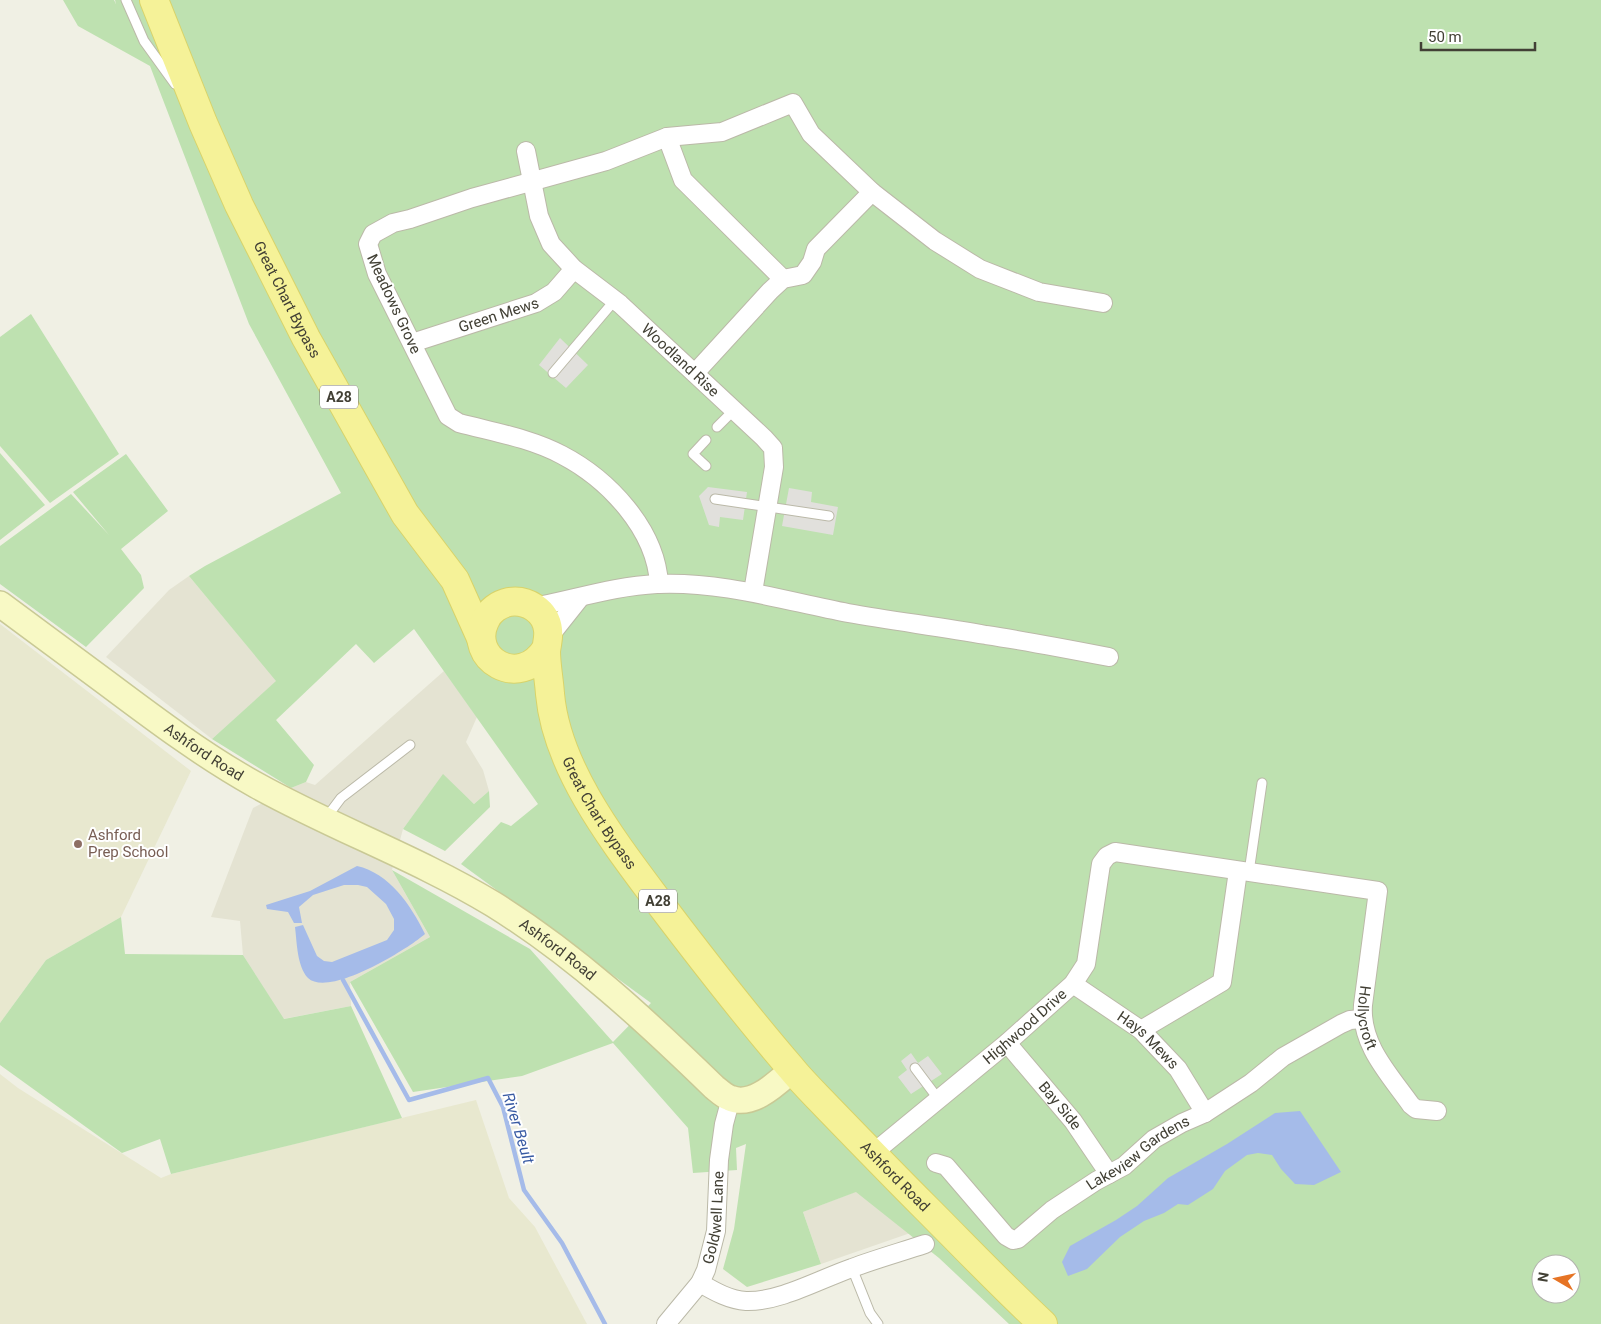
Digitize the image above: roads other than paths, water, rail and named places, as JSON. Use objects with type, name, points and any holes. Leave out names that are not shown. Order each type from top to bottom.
[{"type":"main road","name":"Great Chart Bypass","points":[[154,0],[203,123],[239,205],[306,338],[405,514],[455,580],[481,638]]},
{"type":"main road","name":"Great Chart Bypass","points":[[455,580],[502,604]]},
{"type":"main road","points":[[512,601],[524,602],[534,607],[543,615],[548,626],[548,643],[540,658],[531,665],[519,669],[508,668],[490,658],[484,648],[481,638],[486,618],[493,609],[502,604],[512,601]]},
{"type":"main road","name":"Great Chart Bypass","points":[[548,643],[552,714],[566,755],[582,790],[613,841],[697,952],[792,1070]]},
{"type":"main road","name":"Great Chart Bypass","points":[[508,668],[524,681],[552,714]]},
{"type":"main road","name":"Ashford Road","points":[[792,1070],[872,1154],[1043,1324]]},
{"type":"street","name":"Meadows Grove","points":[[659,584],[655,560],[635,520],[621,502],[590,472],[562,454],[540,445],[459,423],[448,416],[377,274],[368,244],[374,234],[393,223],[472,198],[606,162],[667,137],[722,132],[793,103],[811,134],[872,192]]},
{"type":"street","points":[[667,137],[683,180],[783,279]]},
{"type":"street","name":"Woodland Rise","points":[[526,151],[539,216],[551,244],[574,269],[615,300],[773,448],[774,467],[752,592]]},
{"type":"street","points":[[695,374],[783,279],[803,275],[812,262],[816,249],[872,192],[935,241],[980,269],[1039,292],[1103,303]]},
{"type":"street","name":"Green Mews","points":[[412,343],[536,303],[554,292],[574,269]]},
{"type":"street","points":[[534,607],[626,586],[690,585],[752,592],[847,612],[1110,657]]},
{"type":"street","points":[[548,643],[580,598]]},
{"type":"street","name":"Ashford Road","points":[[0,604],[161,724],[255,785],[441,875],[492,904],[536,933],[615,994],[714,1087],[731,1098]]},
{"type":"street","name":"Highwood Drive","points":[[872,1154],[939,1100],[1073,984],[1086,964],[1101,864],[1107,856],[1114,852],[1244,871]]},
{"type":"street","points":[[1141,1030],[1222,982],[1244,871]]},
{"type":"street","name":"Hollycroft","points":[[1244,871],[1378,891],[1362,1019],[1365,1033],[1373,1051],[1411,1105],[1416,1109],[1437,1111]]},
{"type":"street","name":"Hays Mews","points":[[1073,984],[1141,1030],[1178,1069],[1205,1113]]},
{"type":"street","name":"Lakeview Gardens","points":[[936,1163],[946,1166],[993,1222],[1006,1236],[1013,1240],[1024,1235],[1052,1210],[1108,1174],[1124,1166],[1154,1139],[1182,1123],[1205,1113],[1251,1082],[1300,1045],[1350,1020],[1362,1019]]},
{"type":"street","name":"Bay Side","points":[[1007,1042],[1074,1121],[1108,1174]]},
{"type":"street","points":[[731,1098],[739,1100],[756,1097],[771,1089],[792,1070]]},
{"type":"street","name":"Goldwell Lane","points":[[666,1324],[700,1283],[706,1270],[716,1231],[724,1124],[731,1098]]},
{"type":"street","points":[[700,1283],[721,1295],[745,1301],[762,1300],[782,1295],[852,1268],[925,1244]]},
{"type":"lane","points":[[126,0],[144,41],[203,123]]},
{"type":"lane","points":[[553,373],[615,300]]},
{"type":"lane","points":[[717,427],[734,410]]},
{"type":"lane","points":[[706,440],[693,454],[706,466]]},
{"type":"lane","points":[[715,499],[829,516]]},
{"type":"lane","points":[[325,820],[341,798],[410,745]]},
{"type":"lane","points":[[1244,871],[1262,783]]},
{"type":"lane","points":[[915,1068],[939,1100]]},
{"type":"lane","points":[[852,1268],[870,1313],[878,1324]]},
{"type":"water","points":[[357,866],[379,875],[398,892],[413,912],[425,934],[386,960],[368,969],[333,982],[318,982],[308,978],[304,973],[298,954],[295,927],[303,925],[317,956],[324,961],[332,962],[387,940],[394,930],[394,919],[386,904],[367,887],[344,885],[313,895],[299,907],[302,923],[294,923],[288,912],[267,909],[266,905],[310,891]]},
{"type":"water","points":[[1300,1111],[1341,1172],[1314,1185],[1295,1184],[1281,1169],[1272,1155],[1258,1153],[1247,1155],[1225,1171],[1213,1189],[1188,1205],[1178,1204],[1164,1213],[1144,1221],[1120,1237],[1087,1269],[1068,1276],[1062,1262],[1070,1246],[1137,1206],[1168,1178],[1227,1144],[1275,1113]]},
{"type":"waterway","name":"River Beult","points":[[343,980],[409,1100],[488,1078],[503,1107],[524,1190],[562,1243],[605,1324]]},
{"type":"place","name":"Ashford Prep School","points":[[78,844]]}]
